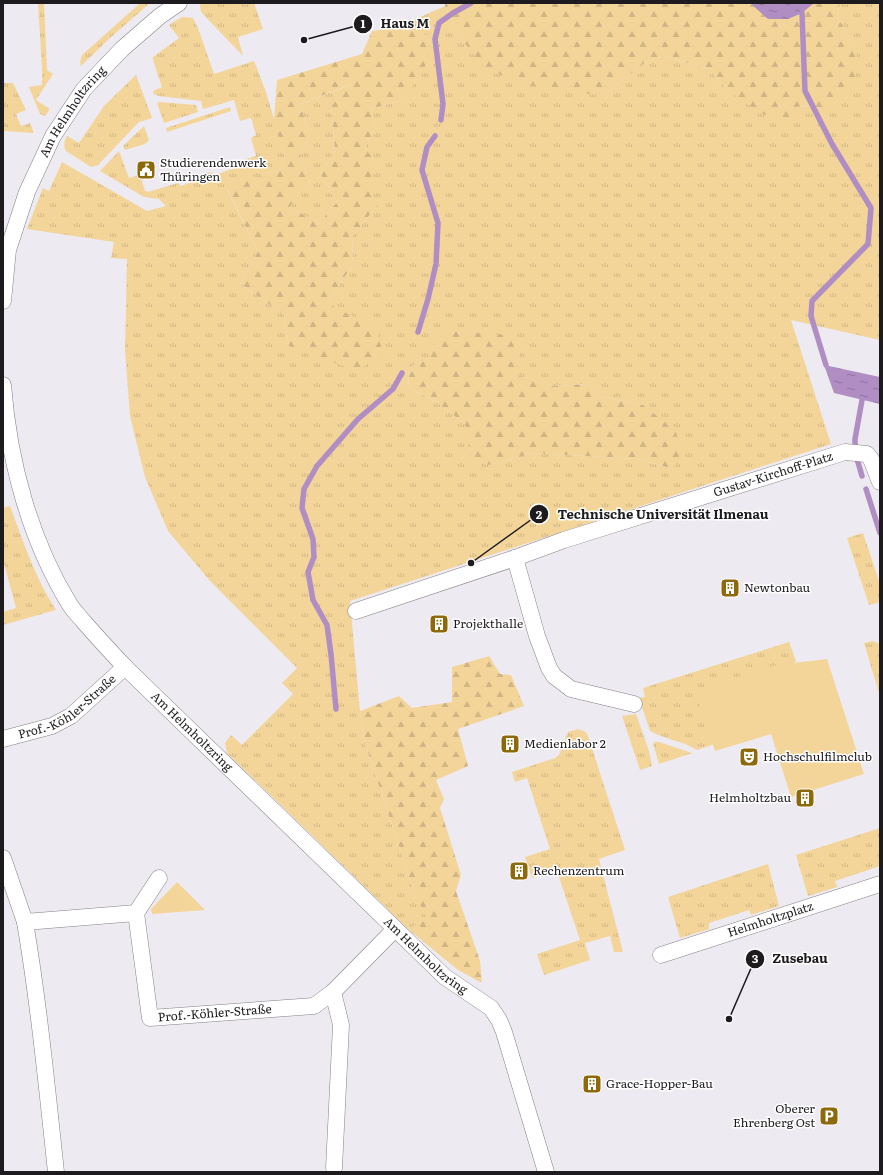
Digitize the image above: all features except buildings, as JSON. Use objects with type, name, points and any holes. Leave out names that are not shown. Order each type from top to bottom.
[{"type":"street","name":"Am Helmholtzring","points":[[3,301],[5,250],[27,192],[53,136],[84,89],[122,49],[160,16],[179,3]]},
{"type":"street","name":"Am Helmholtzring","points":[[3,385],[12,452],[20,489],[40,545],[71,606],[101,642],[125,667],[395,929],[445,976],[491,1008],[499,1020],[504,1032],[546,1172]]},
{"type":"street","name":"Gustav-Kirchoff-Platz","points":[[356,611],[515,558],[564,540],[845,452],[867,454],[871,459],[880,482]]},
{"type":"street","points":[[515,558],[537,636],[549,668],[554,676],[571,689],[634,704]]},
{"type":"street","name":"Prof.-Köhler-Straße","points":[[3,740],[52,726],[71,716],[125,667]]},
{"type":"street","points":[[3,858],[25,922],[34,975],[43,1043],[56,1172]]},
{"type":"street","points":[[25,922],[136,913],[159,878]]},
{"type":"street","name":"Helmholtzplatz","points":[[661,955],[880,884]]},
{"type":"street","name":"Prof.-Köhler-Straße","points":[[136,913],[150,1018],[314,1006],[333,992],[395,929]]},
{"type":"street","points":[[333,992],[341,1025],[334,1168]]},
{"type":"green space","points":[[38,3],[44,3],[47,70],[53,74],[36,100],[50,109],[45,116],[40,114],[29,87],[42,85]]},
{"type":"green space","points":[[138,3],[150,3],[81,66],[80,62],[82,55],[138,5]]},
{"type":"green space","points":[[202,3],[254,3],[263,29],[238,37],[243,56],[201,12],[200,5]]},
{"type":"green space","points":[[445,3],[750,3],[802,13],[814,3],[840,3],[837,16],[857,51],[855,90],[821,108],[798,106],[789,121],[763,114],[728,91],[709,69],[663,56],[646,62],[603,95],[565,92],[524,84],[485,69],[464,42],[445,6]]},
{"type":"green space","points":[[840,3],[880,3],[880,340],[791,320],[831,444],[350,601],[364,740],[413,889],[427,917],[409,930],[227,753],[225,743],[231,735],[242,745],[293,694],[282,683],[297,668],[210,581],[168,531],[145,477],[130,416],[125,350],[127,259],[111,258],[114,242],[27,229],[43,188],[49,191],[62,162],[147,211],[166,206],[159,199],[144,197],[100,171],[119,151],[129,178],[140,175],[145,191],[148,192],[178,183],[181,186],[202,178],[204,174],[210,172],[215,175],[235,168],[234,163],[256,156],[251,138],[256,135],[251,118],[240,121],[234,100],[203,109],[201,101],[159,96],[154,94],[153,91],[162,87],[153,57],[179,38],[169,25],[182,17],[193,18],[214,74],[254,61],[266,92],[285,156],[281,169],[227,189],[258,252],[240,283],[284,315],[289,346],[327,303],[352,266],[353,235],[377,206],[368,183],[377,163],[365,148],[375,129],[371,109],[404,99],[429,36],[398,27],[445,6],[464,42],[603,95],[646,62],[663,56],[709,69],[728,91],[798,106],[821,108],[857,51],[837,16]],"holes":[[[521,348],[513,374],[553,386],[587,384],[602,397],[643,405],[673,469],[638,459],[534,453],[489,465],[465,424],[435,401],[408,388],[409,368],[429,358]]]},
{"type":"green space","points":[[398,27],[430,36],[427,63],[404,99],[371,109],[375,129],[365,148],[377,163],[369,183],[377,206],[353,235],[352,266],[327,303],[377,329],[383,354],[357,371],[289,346],[284,315],[240,283],[258,252],[227,188],[281,169],[285,156],[274,120],[277,80],[362,54],[372,31]],"holes":[[[352,84],[331,106],[335,150],[321,175],[337,202],[319,223],[289,207],[310,182],[300,154],[310,135],[300,104]]]},
{"type":"green space","points":[[136,75],[152,118],[139,122],[98,165],[91,167],[66,151],[64,144],[67,136],[79,143],[104,106]]},
{"type":"green space","points":[[3,83],[13,83],[26,110],[16,114],[21,126],[30,123],[34,133],[3,131]]},
{"type":"green space","points":[[353,84],[331,106],[335,150],[321,175],[337,202],[319,223],[288,207],[310,182],[300,154],[310,135],[300,104]]},
{"type":"green space","points":[[157,103],[196,105],[198,112],[164,123]]},
{"type":"green space","points":[[230,107],[231,111],[167,132],[166,128]]},
{"type":"green space","points":[[144,126],[149,140],[145,144],[125,150],[123,146]]},
{"type":"green space","points":[[450,331],[510,335],[521,348],[514,374],[553,386],[587,384],[602,397],[643,405],[675,430],[682,450],[673,469],[638,459],[534,453],[489,465],[471,460],[465,424],[435,401],[408,388],[409,368],[429,358],[437,338]]},
{"type":"green space","points":[[10,506],[36,572],[56,610],[3,625],[3,612],[16,608],[3,560],[3,508]]},
{"type":"green space","points":[[863,533],[880,584],[880,600],[877,603],[869,605],[847,538]]},
{"type":"green space","points":[[873,641],[880,644],[880,696],[864,643]]},
{"type":"green space","points":[[789,642],[796,661],[764,691],[730,739],[697,750],[650,731],[639,698],[645,697],[643,688]]},
{"type":"green space","points":[[489,656],[500,674],[511,675],[524,706],[458,729],[468,766],[436,780],[444,799],[440,808],[461,875],[456,891],[480,961],[482,983],[458,970],[409,930],[426,917],[413,889],[364,740],[360,711],[399,696],[412,708],[452,702],[452,667]]},
{"type":"green space","points":[[827,659],[864,774],[791,797],[771,734],[715,751],[694,690],[777,665]]},
{"type":"green space","points":[[636,714],[649,751],[652,766],[640,770],[622,716]]},
{"type":"green space","points":[[578,729],[586,732],[588,736],[625,850],[599,859],[623,952],[614,952],[610,936],[585,943],[590,960],[544,975],[537,954],[580,940],[557,871],[532,878],[525,857],[550,849],[527,778],[515,782],[512,772],[555,758],[559,755],[568,732]]},
{"type":"green space","points":[[655,742],[692,753],[659,764],[653,744]]},
{"type":"green space","points":[[880,828],[880,866],[835,881],[837,887],[808,896],[796,855]]},
{"type":"green space","points":[[768,864],[779,906],[751,915],[749,910],[709,923],[709,929],[680,938],[668,897]]},
{"type":"green space","points":[[177,882],[205,910],[152,914],[151,909]]},
{"type":"water","points":[[750,3],[814,3],[802,13],[788,19],[768,19]]},
{"type":"water","points":[[824,365],[880,377],[880,404],[834,393]]},
{"type":"waterway","points":[[441,120],[443,104],[435,39],[439,23],[471,3]]},
{"type":"waterway","points":[[802,13],[805,91],[832,144],[871,208],[868,244],[812,301],[811,316],[826,365]]},
{"type":"waterway","points":[[418,332],[428,299],[436,264],[438,223],[422,170],[427,147],[435,136]]},
{"type":"waterway","points":[[336,709],[327,625],[313,600],[308,572],[314,557],[313,539],[302,508],[304,489],[317,466],[358,419],[393,389],[402,373]]},
{"type":"waterway","points":[[862,400],[855,439],[855,452],[862,476]]},
{"type":"waterway","points":[[866,489],[880,533]]},
{"type":"place","name":"Haus M","points":[[304,40]]},
{"type":"place","name":"Studierendenwerk Thüringen","points":[[146,170]]},
{"type":"place","name":"Technische Universität Ilmenau","points":[[471,563]]},
{"type":"place","name":"Newtonbau","points":[[730,588]]},
{"type":"place","name":"Projekthalle","points":[[439,624]]},
{"type":"place","name":"Medienlabor 2","points":[[510,744]]},
{"type":"place","name":"Hochschulfilmclub","points":[[749,757]]},
{"type":"place","name":"Helmholtzbau","points":[[805,798]]},
{"type":"place","name":"Rechenzentrum","points":[[519,871]]},
{"type":"place","name":"Zusebau","points":[[729,1019]]},
{"type":"place","name":"Grace-Hopper-Bau","points":[[592,1084]]},
{"type":"place","name":"Oberer Ehrenberg Ost","points":[[829,1116]]}]
